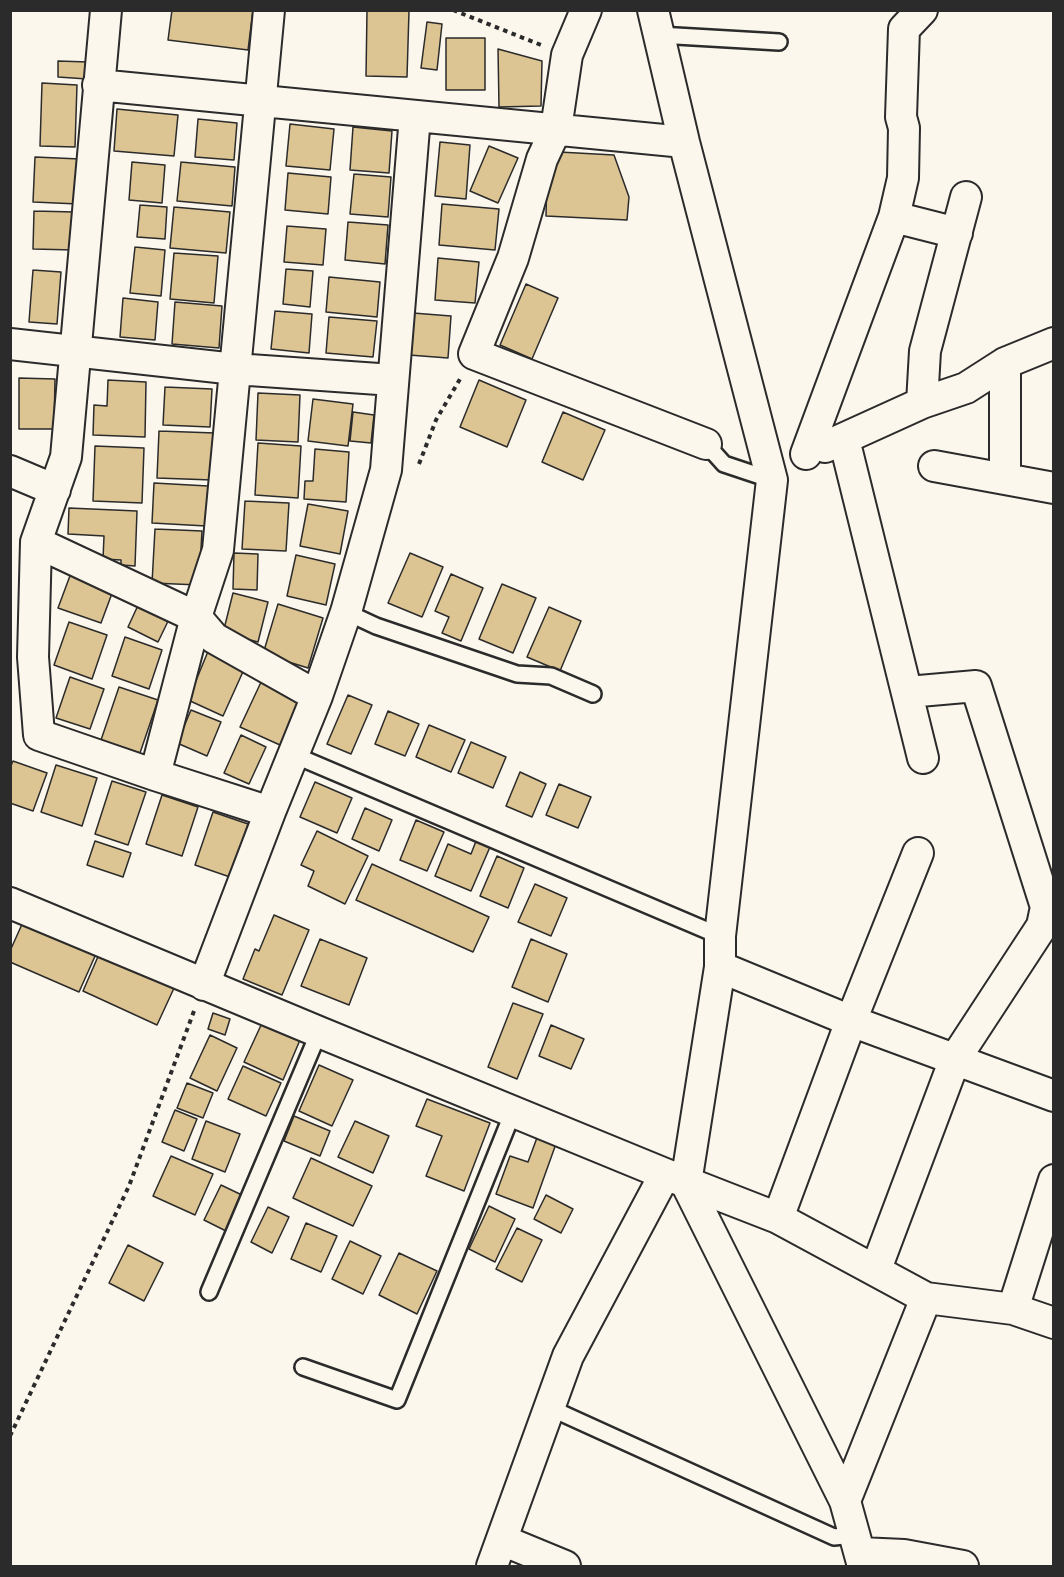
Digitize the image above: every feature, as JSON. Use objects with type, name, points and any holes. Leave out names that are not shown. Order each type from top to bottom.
[{"type":"street","points":[[105,10],[77,353],[66,457],[36,542],[33,657],[39,735],[270,812]]},
{"type":"street","points":[[155,775],[196,617],[218,550],[268,10]]},
{"type":"street","points":[[586,10],[567,55],[556,129],[542,159],[513,258],[474,354],[706,444]]},
{"type":"street","points":[[806,454],[894,217],[903,178],[904,128],[901,117],[904,29],[922,10]]},
{"type":"street","points":[[565,1566],[497,1553],[567,1356],[676,1178],[720,967],[720,936],[772,480],[684,142],[656,23]]},
{"type":"street","points":[[98,85],[684,142]]},
{"type":"street","points":[[204,985],[317,696],[346,612],[386,470],[415,116]]},
{"type":"street","points":[[922,403],[925,351],[966,197]]},
{"type":"street","points":[[894,217],[957,233]]},
{"type":"street","points":[[772,480],[806,454],[922,403],[966,388],[1005,363],[1053,343]]},
{"type":"street","points":[[10,344],[235,369],[393,380]]},
{"type":"street","points":[[1005,363],[1005,478]]},
{"type":"street","points":[[844,439],[923,758]]},
{"type":"street","points":[[934,466],[1053,488]]},
{"type":"street","points":[[10,471],[55,490]]},
{"type":"street","points":[[36,542],[196,617],[214,638],[317,696]]},
{"type":"street","points":[[876,1269],[955,1059],[1042,926],[1046,906],[976,686],[908,692]]},
{"type":"street","points":[[778,1218],[851,1021],[918,853]]},
{"type":"street","points":[[10,903],[513,1112],[778,1218],[926,1298],[1013,1309],[1053,1323]]},
{"type":"street","points":[[720,967],[851,1021],[1053,1096]]},
{"type":"street","points":[[676,1178],[845,1501],[859,1551],[904,1555],[963,1566]]},
{"type":"street","points":[[1013,1309],[1053,1180]]},
{"type":"street","points":[[845,1501],[926,1298]]},
{"type":"lane","points":[[656,23],[779,42]]},
{"type":"lane","points":[[706,444],[724,464],[772,480]]},
{"type":"lane","points":[[346,612],[376,626],[517,674],[551,676],[593,694]]},
{"type":"lane","points":[[294,755],[720,936]]},
{"type":"lane","points":[[209,1292],[319,1032]]},
{"type":"lane","points":[[303,1367],[397,1400],[513,1112]]},
{"type":"lane","points":[[548,1407],[834,1536],[859,1551]]},
{"type":"path","points":[[453,10],[567,55]]},
{"type":"path","points":[[10,1436],[129,1186],[204,985]]},
{"type":"building","points":[[172,10],[253,10],[248,50],[168,40]]},
{"type":"building","points":[[367,10],[409,11],[407,77],[366,76]]},
{"type":"building","points":[[427,22],[442,24],[437,70],[421,68]]},
{"type":"building","points":[[446,38],[485,38],[485,90],[446,90]]},
{"type":"building","points":[[498,49],[542,61],[541,106],[499,107]]},
{"type":"building","points":[[58,61],[88,62],[87,79],[58,77]]},
{"type":"building","points":[[42,83],[77,85],[75,147],[40,146]]},
{"type":"building","points":[[117,109],[178,115],[174,156],[114,151]]},
{"type":"building","points":[[198,119],[237,123],[234,160],[195,157]]},
{"type":"building","points":[[290,124],[334,129],[330,170],[286,166]]},
{"type":"building","points":[[353,127],[392,131],[389,173],[350,170]]},
{"type":"building","points":[[440,142],[470,145],[466,199],[435,196]]},
{"type":"building","points":[[489,146],[518,158],[498,203],[470,191]]},
{"type":"building","points":[[559,152],[614,155],[629,197],[627,220],[546,216],[547,171]]},
{"type":"building","points":[[35,157],[80,159],[78,204],[33,202]]},
{"type":"building","points":[[132,162],[165,165],[162,203],[129,200]]},
{"type":"building","points":[[181,162],[235,167],[232,206],[177,201]]},
{"type":"building","points":[[288,173],[331,177],[328,214],[285,210]]},
{"type":"building","points":[[354,174],[391,177],[388,217],[350,214]]},
{"type":"building","points":[[442,204],[499,209],[495,250],[439,245]]},
{"type":"building","points":[[140,205],[167,207],[165,239],[137,237]]},
{"type":"building","points":[[174,207],[230,212],[226,253],[170,248]]},
{"type":"building","points":[[34,211],[75,212],[74,250],[33,249]]},
{"type":"building","points":[[348,222],[388,225],[385,264],[345,260]]},
{"type":"building","points":[[287,226],[326,229],[323,265],[284,262]]},
{"type":"building","points":[[135,247],[165,250],[161,296],[130,293]]},
{"type":"building","points":[[174,253],[218,256],[214,303],[170,299]]},
{"type":"building","points":[[438,258],[479,262],[475,303],[435,300]]},
{"type":"building","points":[[286,269],[313,271],[310,307],[283,304]]},
{"type":"building","points":[[33,270],[61,272],[57,324],[29,322]]},
{"type":"building","points":[[329,277],[380,282],[377,317],[326,312]]},
{"type":"building","points":[[526,284],[558,298],[532,359],[500,345]]},
{"type":"building","points":[[123,298],[158,302],[155,340],[120,337]]},
{"type":"building","points":[[175,302],[222,306],[219,348],[172,344]]},
{"type":"building","points":[[275,311],[312,314],[309,353],[271,349]]},
{"type":"building","points":[[413,313],[451,316],[448,358],[409,355]]},
{"type":"building","points":[[329,317],[377,321],[373,357],[326,353]]},
{"type":"building","points":[[19,378],[55,379],[54,429],[19,429]]},
{"type":"building","points":[[108,380],[146,382],[145,437],[93,435],[94,405],[107,406]]},
{"type":"building","points":[[479,380],[526,400],[507,447],[460,427]]},
{"type":"building","points":[[165,387],[212,389],[210,427],[163,425]]},
{"type":"building","points":[[258,393],[300,395],[298,442],[256,440]]},
{"type":"building","points":[[313,399],[353,404],[348,446],[308,441]]},
{"type":"building","points":[[353,412],[374,415],[371,443],[350,441]]},
{"type":"building","points":[[563,412],[605,430],[583,480],[542,462]]},
{"type":"building","points":[[159,431],[215,433],[212,480],[157,478]]},
{"type":"building","points":[[258,443],[301,446],[298,498],[255,495]]},
{"type":"building","points":[[95,446],[144,448],[142,503],[93,501]]},
{"type":"building","points":[[315,449],[349,452],[346,502],[304,499],[305,481],[313,481]]},
{"type":"building","points":[[154,483],[208,486],[206,526],[152,523]]},
{"type":"building","points":[[245,501],[289,503],[286,551],[242,549]]},
{"type":"building","points":[[308,504],[348,511],[340,554],[300,546]]},
{"type":"building","points":[[69,508],[137,511],[135,566],[121,565],[121,560],[103,559],[104,536],[68,534]]},
{"type":"building","points":[[155,529],[202,531],[199,585],[152,583]]},
{"type":"building","points":[[234,553],[258,554],[257,590],[233,589]]},
{"type":"building","points":[[410,553],[443,567],[422,617],[388,603]]},
{"type":"building","points":[[296,555],[335,564],[326,605],[287,596]]},
{"type":"building","points":[[71,573],[114,588],[101,623],[58,608]]},
{"type":"building","points":[[451,574],[483,588],[461,641],[442,633],[449,617],[435,611]]},
{"type":"building","points":[[502,584],[536,598],[513,653],[479,639]]},
{"type":"building","points":[[233,593],[268,602],[258,642],[223,633]]},
{"type":"building","points":[[140,601],[171,615],[158,642],[128,627]]},
{"type":"building","points":[[278,604],[323,618],[308,668],[263,654]]},
{"type":"building","points":[[549,607],[581,621],[560,671],[527,657]]},
{"type":"building","points":[[69,622],[107,635],[92,679],[54,665]]},
{"type":"building","points":[[125,637],[162,650],[149,689],[112,676]]},
{"type":"building","points":[[209,649],[246,665],[223,716],[188,700]]},
{"type":"building","points":[[70,677],[104,689],[90,729],[56,718]]},
{"type":"building","points":[[262,680],[301,698],[280,745],[240,727]]},
{"type":"building","points":[[119,687],[158,700],[140,753],[101,740]]},
{"type":"building","points":[[348,695],[372,705],[351,754],[327,744]]},
{"type":"building","points":[[191,710],[221,722],[207,756],[177,743]]},
{"type":"building","points":[[388,711],[419,724],[405,756],[375,744]]},
{"type":"building","points":[[429,725],[465,740],[451,772],[416,757]]},
{"type":"building","points":[[241,735],[266,747],[249,784],[224,773]]},
{"type":"building","points":[[471,742],[506,757],[493,788],[458,773]]},
{"type":"building","points":[[13,761],[47,773],[33,811],[10,803],[10,768]]},
{"type":"building","points":[[56,765],[97,778],[82,826],[41,812]]},
{"type":"building","points":[[520,772],[546,784],[532,817],[506,806]]},
{"type":"building","points":[[112,781],[146,792],[128,845],[95,834]]},
{"type":"building","points":[[315,782],[352,798],[337,833],[300,817]]},
{"type":"building","points":[[559,784],[591,797],[578,828],[546,815]]},
{"type":"building","points":[[162,795],[198,807],[182,856],[146,844]]},
{"type":"building","points":[[365,808],[392,820],[379,851],[352,839]]},
{"type":"building","points":[[213,812],[248,824],[230,877],[195,865]]},
{"type":"building","points":[[416,820],[444,832],[427,871],[400,860]]},
{"type":"building","points":[[317,831],[368,856],[345,904],[308,886],[314,871],[301,865]]},
{"type":"building","points":[[95,841],[131,853],[123,877],[87,865]]},
{"type":"building","points":[[476,841],[490,847],[471,891],[435,876],[448,844],[471,854]]},
{"type":"building","points":[[497,856],[524,868],[508,908],[480,896]]},
{"type":"building","points":[[372,864],[489,917],[473,952],[356,900]]},
{"type":"building","points":[[535,884],[567,898],[551,936],[518,922]]},
{"type":"building","points":[[274,915],[309,930],[282,995],[243,979],[255,949],[259,951]]},
{"type":"building","points":[[23,922],[96,954],[79,992],[10,962],[10,951]]},
{"type":"building","points":[[320,939],[367,958],[349,1005],[301,986]]},
{"type":"building","points":[[531,939],[567,954],[548,1002],[512,987]]},
{"type":"building","points":[[100,952],[175,986],[157,1025],[83,991]]},
{"type":"building","points":[[513,1003],[543,1014],[517,1079],[488,1067]]},
{"type":"building","points":[[213,1013],[230,1019],[225,1035],[208,1029]]},
{"type":"building","points":[[262,1023],[300,1040],[283,1080],[244,1062]]},
{"type":"building","points":[[551,1025],[584,1039],[571,1069],[539,1056]]},
{"type":"building","points":[[210,1035],[237,1048],[217,1091],[190,1078]]},
{"type":"building","points":[[319,1065],[353,1080],[332,1126],[299,1111]]},
{"type":"building","points":[[243,1066],[281,1083],[266,1116],[228,1099]]},
{"type":"building","points":[[187,1083],[213,1093],[203,1118],[177,1108]]},
{"type":"building","points":[[427,1099],[490,1123],[464,1191],[426,1176],[442,1136],[416,1126]]},
{"type":"building","points":[[175,1110],[197,1119],[184,1151],[162,1142]]},
{"type":"building","points":[[294,1116],[330,1131],[320,1156],[284,1141]]},
{"type":"building","points":[[206,1121],[240,1134],[225,1172],[192,1159]]},
{"type":"building","points":[[355,1121],[389,1136],[373,1173],[338,1157]]},
{"type":"building","points":[[538,1135],[557,1141],[533,1208],[496,1194],[510,1156],[528,1162]]},
{"type":"building","points":[[171,1156],[213,1174],[195,1215],[153,1196]]},
{"type":"building","points":[[311,1158],[372,1186],[353,1226],[293,1198]]},
{"type":"building","points":[[221,1185],[244,1196],[226,1231],[204,1220]]},
{"type":"building","points":[[546,1195],[573,1209],[561,1233],[534,1219]]},
{"type":"building","points":[[489,1206],[515,1219],[495,1262],[469,1249]]},
{"type":"building","points":[[268,1207],[289,1217],[272,1253],[251,1242]]},
{"type":"building","points":[[306,1223],[337,1236],[321,1272],[291,1259]]},
{"type":"building","points":[[517,1228],[542,1240],[522,1282],[496,1269]]},
{"type":"building","points":[[350,1241],[381,1256],[363,1294],[332,1279]]},
{"type":"building","points":[[128,1245],[163,1263],[144,1301],[109,1283]]},
{"type":"building","points":[[399,1253],[437,1271],[417,1314],[379,1295]]}]
